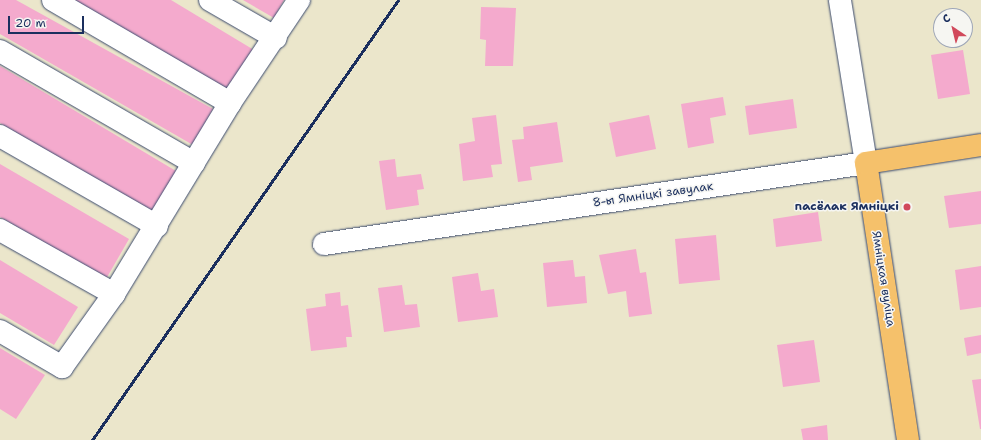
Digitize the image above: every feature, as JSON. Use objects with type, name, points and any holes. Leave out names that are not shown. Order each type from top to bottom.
[{"type":"main road","name":"8-ы Ямніцкі завулак","points":[[866,163],[981,145]]},
{"type":"main road","name":"Ямніцкая вуліца","points":[[866,163],[908,440]]},
{"type":"street","points":[[54,0],[230,103]]},
{"type":"street","points":[[210,0],[276,38]]},
{"type":"street","points":[[0,331],[62,367],[114,294],[157,226],[230,103],[276,38],[299,0]]},
{"type":"street","name":"Ямніцкая вуліца","points":[[840,0],[866,163]]},
{"type":"street","points":[[0,51],[194,163]]},
{"type":"street","points":[[0,136],[157,226]]},
{"type":"street","name":"8-ы Ямніцкі завулак","points":[[324,244],[866,163]]},
{"type":"street","points":[[0,230],[114,294]]},
{"type":"building","points":[[0,0],[16,0],[213,109],[193,145],[0,34]]},
{"type":"building","points":[[70,0],[171,0],[254,50],[225,94]]},
{"type":"building","points":[[243,0],[284,0],[274,18]]},
{"type":"building","points":[[481,7],[516,8],[513,66],[485,66],[486,40],[480,39]]},
{"type":"building","points":[[963,50],[970,94],[938,99],[931,55]]},
{"type":"building","points":[[0,66],[181,174],[159,218],[0,123]]},
{"type":"building","points":[[723,97],[726,115],[710,118],[714,143],[688,148],[681,104]]},
{"type":"building","points":[[793,99],[797,128],[749,135],[745,106]]},
{"type":"building","points":[[496,115],[502,164],[491,165],[493,177],[463,181],[459,144],[475,141],[472,118]]},
{"type":"building","points":[[649,115],[656,149],[616,157],[609,123]]},
{"type":"building","points":[[557,122],[563,162],[530,167],[532,180],[518,182],[512,140],[524,139],[523,127]]},
{"type":"building","points":[[395,159],[397,177],[421,174],[424,189],[417,190],[419,205],[386,210],[379,161]]},
{"type":"building","points":[[0,164],[129,239],[106,279],[0,217]]},
{"type":"building","points":[[981,191],[981,224],[949,228],[944,196]]},
{"type":"building","points":[[818,212],[822,241],[776,247],[773,219]]},
{"type":"building","points":[[716,235],[720,280],[679,284],[675,239]]},
{"type":"building","points":[[636,249],[640,273],[646,272],[652,314],[629,317],[626,291],[608,294],[599,255]]},
{"type":"building","points":[[0,260],[78,307],[54,345],[0,313]]},
{"type":"building","points":[[573,260],[575,277],[585,276],[587,303],[547,307],[543,263]]},
{"type":"building","points":[[981,266],[981,307],[960,310],[955,270]]},
{"type":"building","points":[[478,273],[481,291],[494,289],[498,317],[458,322],[452,277]]},
{"type":"building","points":[[402,285],[405,305],[417,304],[420,327],[384,332],[378,288]]},
{"type":"building","points":[[340,292],[341,306],[348,305],[352,337],[346,337],[347,347],[311,351],[306,309],[326,306],[325,294]]},
{"type":"building","points":[[981,335],[981,353],[967,356],[964,338]]},
{"type":"building","points":[[814,340],[820,382],[783,387],[777,345]]},
{"type":"building","points":[[0,348],[45,375],[16,419],[0,409]]},
{"type":"building","points":[[981,379],[981,429],[980,429],[972,380]]},
{"type":"building","points":[[827,425],[828,440],[803,440],[801,429]]},
{"type":"railway","points":[[92,440],[398,0]]},
{"type":"place","name":"пасёлак Ямніцкі","points":[[907,207]]}]
